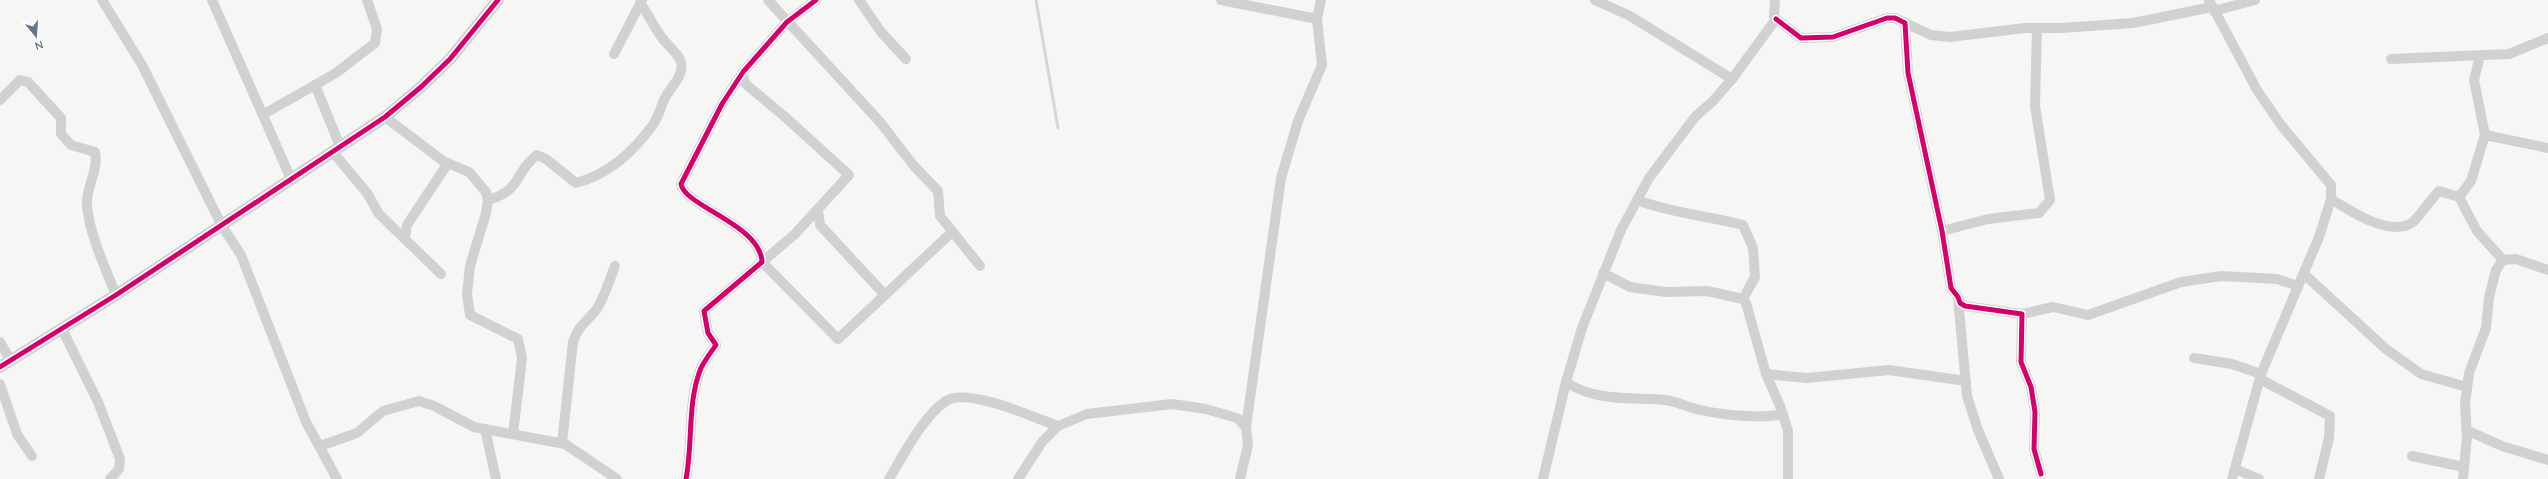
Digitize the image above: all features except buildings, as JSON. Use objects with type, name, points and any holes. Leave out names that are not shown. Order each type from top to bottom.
[{"type":"street","points":[[102,0],[142,65],[222,226],[241,255],[306,422],[337,479]]},
{"type":"street","points":[[212,0],[221,25],[264,114],[291,179]]},
{"type":"street","points":[[264,114],[336,73],[375,43],[377,29],[367,0]]},
{"type":"street","points":[[0,367],[116,295],[222,226],[384,117],[422,88],[450,59],[498,0]]},
{"type":"street","points":[[768,0],[880,122],[914,166],[938,191],[940,216],[980,266]]},
{"type":"street","points":[[816,0],[787,22],[743,72],[722,104],[681,184],[686,193],[728,221],[757,246],[762,262],[838,340],[952,232]]},
{"type":"street","points":[[859,0],[881,32],[906,60]]},
{"type":"street","points":[[1221,0],[1317,19]]},
{"type":"street","points":[[1240,479],[1248,445],[1246,426],[1281,178],[1298,121],[1322,65],[1317,19],[1322,0]]},
{"type":"street","points":[[1595,0],[1630,16],[1732,79]]},
{"type":"street","points":[[1775,0],[1774,17],[1801,38],[1833,36],[1887,18],[1896,18],[1931,35],[1950,37],[2037,28],[2133,23],[2212,6],[2255,0]]},
{"type":"street","points":[[614,54],[641,2]]},
{"type":"street","points":[[488,200],[504,195],[520,179],[522,170],[529,160],[537,155],[546,159],[576,183],[592,178],[620,162],[633,150],[652,126],[665,97],[682,72],[681,62],[661,38],[641,2]]},
{"type":"street","points":[[2212,6],[2257,90],[2281,125],[2331,185],[2331,199],[2319,237],[2260,377],[2234,474],[2259,479]]},
{"type":"street","points":[[1544,479],[1566,382],[1582,328],[1603,273],[1637,200],[1649,178],[1695,117],[1713,101],[1732,79],[1776,19]]},
{"type":"street","points":[[1905,23],[1908,73],[1942,231],[1951,288],[1958,297],[1960,303],[1965,306],[2022,314],[2053,307],[2088,315],[2181,282],[2221,276],[2277,279],[2298,286]]},
{"type":"street","points":[[1942,231],[1988,219],[2039,213],[2050,200],[2035,106],[2037,28]]},
{"type":"street","points":[[2391,59],[2509,54],[2548,38]]},
{"type":"street","points":[[2459,197],[2471,181],[2486,135],[2474,80],[2480,56]]},
{"type":"street","points":[[686,479],[690,458],[694,391],[702,367],[716,345],[708,333],[704,311],[795,234],[849,175],[784,116],[748,86],[744,82],[743,72]]},
{"type":"street","points":[[0,100],[20,80],[28,82],[61,118],[61,134],[71,145],[95,152],[96,171],[87,205],[97,247],[116,295]]},
{"type":"street","points":[[315,85],[336,148],[379,214],[441,274]]},
{"type":"street","points":[[384,117],[448,163],[469,172],[486,192],[488,200],[484,223],[470,266],[468,305],[470,315],[518,339],[522,358],[513,434]]},
{"type":"street","points":[[2486,135],[2548,148]]},
{"type":"street","points":[[405,238],[407,225],[448,163]]},
{"type":"street","points":[[2331,199],[2354,214],[2389,228],[2413,222],[2439,191],[2459,197],[2477,231],[2503,260]]},
{"type":"street","points":[[1637,200],[1663,210],[1706,216],[1743,225],[1753,248],[1755,276],[1743,299]]},
{"type":"street","points":[[818,210],[820,225],[885,294]]},
{"type":"street","points":[[2503,260],[2516,259],[2548,270]]},
{"type":"street","points":[[2463,479],[2466,430],[2465,404],[2468,373],[2486,328],[2489,297],[2496,270],[2503,260]]},
{"type":"street","points":[[562,443],[573,342],[585,319],[598,307],[615,266]]},
{"type":"street","points":[[1603,273],[1630,287],[1666,292],[1707,291],[1743,299],[1746,303],[1766,374],[1783,414],[1789,444],[1788,479]]},
{"type":"street","points":[[2304,274],[2386,349],[2421,374],[2467,387]]},
{"type":"street","points":[[1958,297],[1966,381],[1966,396],[1978,430],[1999,479]]},
{"type":"street","points":[[2022,314],[2021,362],[2031,387],[2034,405],[2034,449],[2041,474]]},
{"type":"street","points":[[62,329],[98,402],[120,459],[119,469],[110,479]]},
{"type":"street","points":[[0,342],[11,361]]},
{"type":"street","points":[[2194,358],[2232,364],[2260,377],[2330,416],[2329,438],[2319,479]]},
{"type":"street","points":[[1766,374],[1807,378],[1889,370],[1966,381]]},
{"type":"street","points":[[1566,382],[1580,392],[1640,400],[1666,400],[1681,403],[1701,410],[1771,417],[1783,414]]},
{"type":"street","points":[[0,384],[16,434],[32,456]]},
{"type":"street","points":[[888,479],[923,425],[947,400],[956,397],[972,398],[1058,426]]},
{"type":"street","points":[[320,446],[357,433],[383,411],[419,401],[434,406],[464,424],[562,443],[602,475],[618,479]]},
{"type":"street","points":[[1018,479],[1042,442],[1058,426],[1087,414],[1172,404],[1206,409],[1237,418],[1246,426]]},
{"type":"street","points":[[485,429],[496,479]]},
{"type":"street","points":[[2466,430],[2502,446],[2548,460]]},
{"type":"street","points":[[2412,456],[2464,467]]},
{"type":"waterway","points":[[1036,0],[1058,128]]},
{"type":"cycle path","points":[[0,367],[116,295],[385,117],[421,87],[450,59],[498,0]]},
{"type":"cycle path","points":[[686,479],[692,409],[697,381],[701,368],[716,345],[708,333],[704,311],[762,262],[758,249],[749,237],[737,227],[695,200],[685,192],[681,184],[722,104],[743,72],[787,22],[816,0]]},
{"type":"cycle path","points":[[1776,19],[1801,38],[1833,37],[1887,18],[1895,18],[1905,23],[1908,73],[1942,231],[1951,288],[1958,297],[1960,303],[1965,306],[2022,314],[2021,362],[2031,387],[2035,412],[2034,449],[2041,474]]}]
